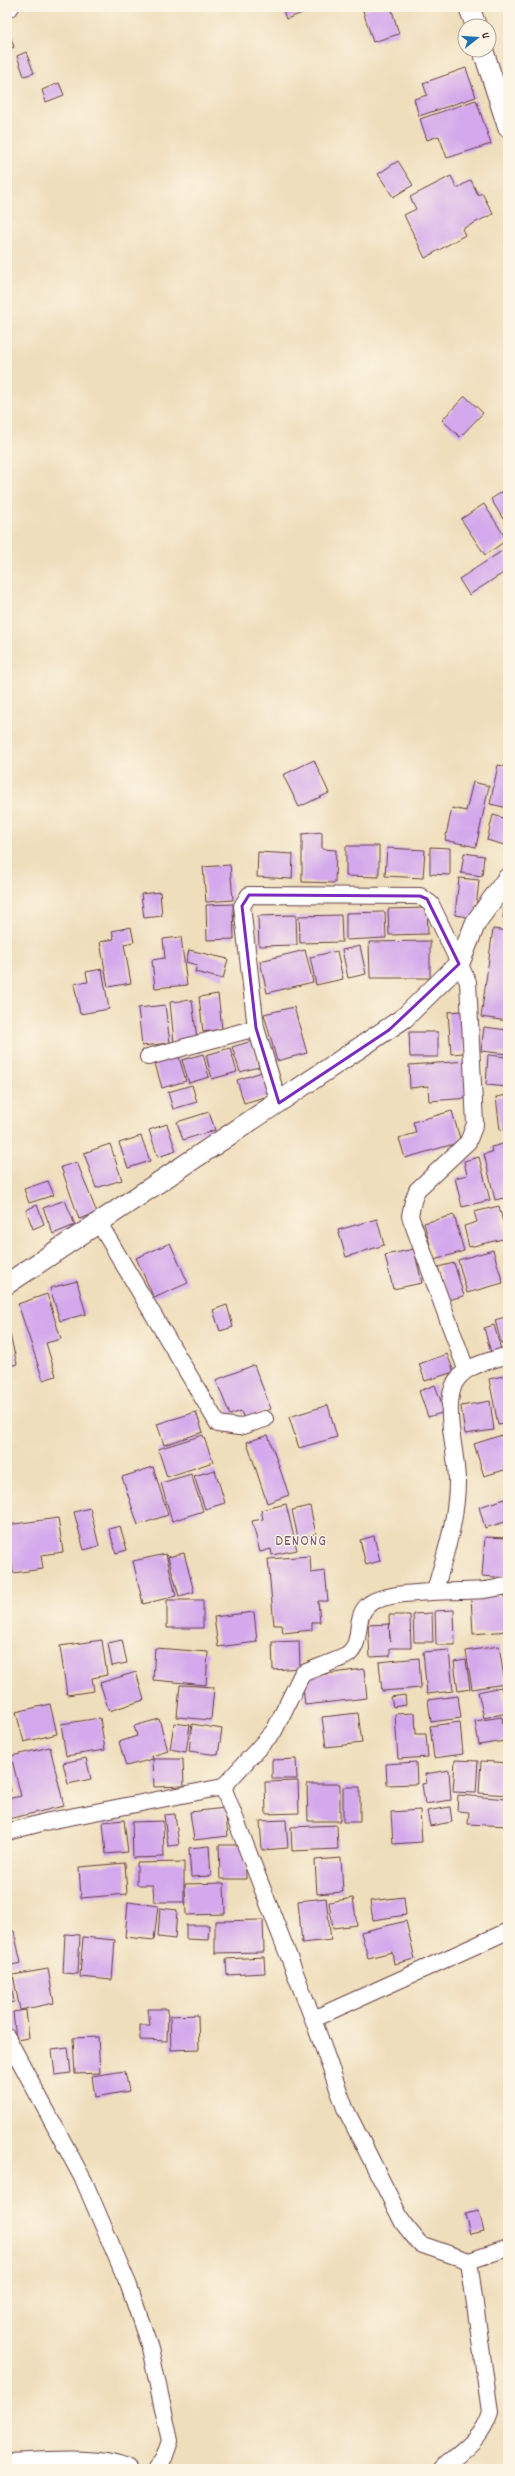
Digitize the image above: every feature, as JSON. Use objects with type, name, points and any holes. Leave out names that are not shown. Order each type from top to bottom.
[{"type":"street","points":[[7,9],[11,7]]},
{"type":"street","points":[[470,7],[473,18]]},
{"type":"street","points":[[486,58],[508,127]]},
{"type":"street","points":[[7,1284],[389,1030],[459,964],[476,922],[508,878]]},
{"type":"street","points":[[279,1103],[256,1028],[242,906],[249,895],[420,896],[431,904],[468,982],[474,1132],[464,1147],[417,1190],[410,1216],[466,1369]]},
{"type":"street","points":[[148,1057],[256,1028]]},
{"type":"street","points":[[99,1223],[218,1424],[239,1427],[265,1419]]},
{"type":"street","points":[[435,1591],[455,1521],[457,1480],[450,1406],[453,1387],[466,1369],[508,1355]]},
{"type":"street","points":[[7,1832],[49,1821],[222,1787],[274,1731],[302,1674],[348,1655],[354,1649],[363,1612],[367,1605],[388,1598],[435,1591],[484,1590],[508,1586]]},
{"type":"street","points":[[222,1787],[313,2019],[345,2108],[411,2235],[420,2244],[430,2249],[469,2261],[508,2248]]},
{"type":"street","points":[[313,2019],[508,1931]]},
{"type":"street","points":[[7,2037],[84,2180],[131,2293],[150,2348],[170,2440],[164,2458],[156,2469]]},
{"type":"street","points":[[441,2469],[479,2436],[486,2424],[490,2412],[469,2261]]},
{"type":"street","points":[[7,2462],[80,2461],[109,2463],[128,2469]]},
{"type":"highlighted area","points":[[249,895],[420,896],[427,899],[459,964],[389,1030],[279,1103],[256,1028],[242,906],[244,900]]},
{"type":"building","points":[[282,7],[310,7],[311,10],[286,19]]},
{"type":"building","points":[[374,7],[391,7],[399,34],[373,42],[363,11]]},
{"type":"building","points":[[7,27],[14,47],[7,50]]},
{"type":"building","points":[[26,52],[34,73],[24,76],[17,56]]},
{"type":"building","points":[[466,68],[476,97],[419,116],[414,99],[427,95],[423,83]]},
{"type":"building","points":[[59,83],[64,95],[46,102],[42,90]]},
{"type":"building","points":[[476,100],[491,144],[447,158],[439,136],[427,140],[420,119]]},
{"type":"building","points":[[398,161],[413,185],[393,197],[378,174]]},
{"type":"building","points":[[451,176],[457,188],[471,180],[478,195],[482,193],[493,214],[462,229],[465,235],[425,258],[404,215],[416,209],[410,197]]},
{"type":"building","points":[[465,396],[483,413],[460,437],[442,420]]},
{"type":"building","points":[[508,488],[508,516],[503,519],[491,499]]},
{"type":"building","points":[[484,504],[507,540],[485,555],[461,519]]},
{"type":"building","points":[[502,551],[508,561],[508,570],[469,595],[459,579]]},
{"type":"building","points":[[314,760],[329,793],[299,807],[283,775]]},
{"type":"building","points":[[498,765],[508,767],[508,808],[490,804]]},
{"type":"building","points":[[473,782],[489,786],[476,847],[445,840],[452,808],[466,811]]},
{"type":"building","points":[[493,815],[508,819],[508,846],[487,840]]},
{"type":"building","points":[[322,832],[322,849],[336,850],[335,883],[302,882],[302,834]]},
{"type":"building","points":[[346,846],[379,846],[379,877],[346,876]]},
{"type":"building","points":[[430,847],[450,848],[450,875],[430,874]]},
{"type":"building","points":[[387,848],[425,850],[423,878],[385,876]]},
{"type":"building","points":[[258,852],[293,854],[292,879],[257,877]]},
{"type":"building","points":[[464,853],[484,856],[482,876],[461,873]]},
{"type":"building","points":[[230,865],[233,900],[206,902],[203,867]]},
{"type":"building","points":[[459,878],[479,880],[475,918],[455,915]]},
{"type":"building","points":[[160,892],[162,916],[144,918],[141,894]]},
{"type":"building","points":[[506,892],[508,893],[508,919],[503,918]]},
{"type":"building","points":[[233,904],[234,939],[207,940],[206,905]]},
{"type":"building","points":[[427,908],[428,934],[389,935],[388,909]]},
{"type":"building","points":[[385,912],[386,938],[346,940],[346,913]]},
{"type":"building","points":[[296,915],[297,945],[259,946],[258,916]]},
{"type":"building","points":[[341,915],[342,942],[300,943],[299,916]]},
{"type":"building","points":[[131,927],[134,942],[124,944],[131,983],[108,987],[100,942],[114,939],[112,931]]},
{"type":"building","points":[[493,929],[508,931],[508,1021],[481,1017]]},
{"type":"building","points":[[181,937],[187,985],[155,988],[152,960],[165,958],[163,939]]},
{"type":"building","points":[[430,941],[430,978],[370,978],[369,942]]},
{"type":"building","points":[[360,946],[366,974],[348,978],[342,950]]},
{"type":"building","points":[[189,950],[228,959],[223,979],[195,972],[197,965],[186,962]]},
{"type":"building","points":[[305,950],[313,982],[267,993],[260,961]]},
{"type":"building","points":[[337,951],[343,979],[316,985],[310,957]]},
{"type":"building","points":[[102,969],[109,1009],[80,1014],[74,984],[88,982],[86,972]]},
{"type":"building","points":[[218,994],[222,1029],[203,1032],[199,997]]},
{"type":"building","points":[[192,1000],[197,1039],[174,1042],[170,1002]]},
{"type":"building","points":[[165,1005],[170,1043],[142,1046],[138,1008]]},
{"type":"building","points":[[294,1007],[307,1053],[277,1061],[264,1014]]},
{"type":"building","points":[[462,1011],[464,1053],[451,1054],[448,1012]]},
{"type":"building","points":[[484,1027],[508,1030],[507,1054],[481,1051]]},
{"type":"building","points":[[409,1032],[438,1032],[438,1057],[410,1057]]},
{"type":"building","points":[[252,1041],[259,1067],[240,1072],[232,1047]]},
{"type":"building","points":[[230,1048],[237,1072],[212,1079],[206,1055]]},
{"type":"building","points":[[203,1054],[209,1077],[189,1083],[182,1060]]},
{"type":"building","points":[[488,1055],[508,1057],[508,1087],[486,1085]]},
{"type":"building","points":[[179,1057],[186,1081],[162,1088],[155,1063]]},
{"type":"building","points":[[468,1061],[470,1098],[429,1101],[428,1086],[410,1088],[409,1065]]},
{"type":"building","points":[[265,1071],[272,1095],[244,1103],[237,1080]]},
{"type":"building","points":[[192,1085],[197,1102],[173,1109],[168,1092]]},
{"type":"building","points":[[508,1095],[508,1129],[500,1130],[496,1097]]},
{"type":"building","points":[[452,1111],[461,1142],[405,1158],[399,1138],[416,1133],[413,1122]]},
{"type":"building","points":[[209,1112],[215,1130],[183,1140],[177,1122]]},
{"type":"building","points":[[167,1124],[176,1151],[158,1157],[149,1130]]},
{"type":"building","points":[[141,1136],[150,1161],[128,1168],[119,1143]]},
{"type":"building","points":[[507,1143],[508,1197],[495,1200],[484,1154],[492,1152],[491,1147]]},
{"type":"building","points":[[110,1144],[122,1180],[96,1188],[84,1153]]},
{"type":"building","points":[[479,1157],[490,1200],[462,1207],[455,1178],[467,1175],[464,1161]]},
{"type":"building","points":[[77,1162],[97,1213],[79,1219],[61,1167]]},
{"type":"building","points":[[48,1181],[54,1195],[29,1203],[24,1189]]},
{"type":"building","points":[[65,1200],[75,1225],[53,1234],[43,1208]]},
{"type":"building","points":[[37,1205],[44,1224],[33,1229],[26,1210]]},
{"type":"building","points":[[499,1206],[507,1238],[469,1247],[464,1226],[477,1222],[474,1212]]},
{"type":"building","points":[[454,1215],[464,1251],[434,1260],[424,1223]]},
{"type":"building","points":[[377,1219],[384,1245],[346,1257],[338,1230]]},
{"type":"building","points":[[170,1243],[188,1283],[154,1298],[136,1258]]},
{"type":"building","points":[[414,1249],[422,1283],[393,1289],[385,1255]]},
{"type":"building","points":[[493,1250],[503,1283],[467,1293],[458,1260]]},
{"type":"building","points":[[454,1263],[464,1296],[447,1300],[438,1267]]},
{"type":"building","points":[[77,1281],[86,1314],[60,1321],[50,1288]]},
{"type":"building","points":[[47,1294],[61,1339],[46,1343],[56,1376],[43,1380],[18,1304]]},
{"type":"building","points":[[227,1305],[233,1327],[220,1331],[213,1310]]},
{"type":"building","points":[[508,1316],[508,1341],[501,1343],[495,1320]]},
{"type":"building","points":[[494,1325],[502,1353],[492,1356],[484,1328]]},
{"type":"building","points":[[8,1326],[17,1364],[7,1367],[7,1327]]},
{"type":"building","points":[[447,1354],[454,1372],[425,1381],[419,1364]]},
{"type":"building","points":[[254,1365],[271,1409],[244,1419],[241,1411],[230,1415],[216,1380]]},
{"type":"building","points":[[508,1375],[508,1423],[498,1425],[489,1379]]},
{"type":"building","points":[[435,1385],[445,1412],[428,1417],[419,1391]]},
{"type":"building","points":[[490,1401],[494,1430],[465,1434],[461,1406]]},
{"type":"building","points":[[328,1405],[337,1437],[299,1448],[289,1417]]},
{"type":"building","points":[[196,1412],[203,1432],[164,1445],[157,1424]]},
{"type":"building","points":[[203,1435],[213,1462],[167,1477],[158,1449]]},
{"type":"building","points":[[268,1435],[289,1495],[267,1503],[247,1442]]},
{"type":"building","points":[[502,1435],[504,1440],[508,1439],[508,1469],[484,1476],[474,1444]]},
{"type":"building","points":[[153,1467],[168,1515],[138,1525],[122,1477]]},
{"type":"building","points":[[215,1470],[225,1503],[205,1509],[194,1476]]},
{"type":"building","points":[[191,1474],[203,1511],[172,1521],[161,1483]]},
{"type":"building","points":[[508,1498],[508,1521],[485,1528],[479,1507]]},
{"type":"building","points":[[286,1504],[297,1550],[272,1555],[271,1549],[260,1552],[252,1521],[263,1519],[261,1510]]},
{"type":"building","points":[[310,1506],[316,1534],[298,1538],[292,1510]]},
{"type":"building","points":[[90,1508],[99,1546],[84,1550],[74,1512]]},
{"type":"building","points":[[58,1518],[63,1552],[41,1555],[43,1569],[13,1573],[7,1525]]},
{"type":"building","points":[[120,1526],[127,1550],[116,1553],[109,1529]]},
{"type":"building","points":[[374,1536],[380,1561],[366,1565],[360,1540]]},
{"type":"building","points":[[485,1537],[508,1538],[508,1578],[482,1576]]},
{"type":"building","points":[[184,1553],[194,1592],[179,1596],[168,1557]]},
{"type":"building","points":[[166,1554],[176,1596],[143,1604],[133,1561]]},
{"type":"building","points":[[310,1556],[311,1573],[325,1571],[328,1601],[318,1601],[320,1622],[312,1622],[312,1630],[283,1633],[282,1625],[274,1625],[268,1559]]},
{"type":"building","points":[[505,1595],[508,1631],[473,1634],[471,1597]]},
{"type":"building","points":[[167,1600],[203,1600],[203,1628],[167,1628]]},
{"type":"building","points":[[454,1610],[455,1645],[436,1645],[435,1611]]},
{"type":"building","points":[[254,1612],[257,1642],[218,1647],[214,1617]]},
{"type":"building","points":[[432,1613],[433,1642],[414,1642],[413,1614]]},
{"type":"building","points":[[389,1615],[410,1615],[411,1648],[390,1648],[390,1656],[370,1657],[368,1625],[389,1624],[390,1641]]},
{"type":"building","points":[[102,1640],[107,1675],[92,1678],[94,1691],[67,1695],[60,1646]]},
{"type":"building","points":[[122,1640],[127,1663],[112,1666],[108,1643]]},
{"type":"building","points":[[299,1641],[300,1668],[273,1670],[272,1642]]},
{"type":"building","points":[[499,1646],[505,1684],[472,1689],[466,1651]]},
{"type":"building","points":[[155,1648],[208,1652],[206,1685],[153,1680]]},
{"type":"building","points":[[449,1650],[453,1691],[427,1694],[423,1652]]},
{"type":"building","points":[[419,1658],[421,1688],[382,1691],[379,1662]]},
{"type":"building","points":[[466,1660],[470,1689],[458,1691],[454,1662]]},
{"type":"building","points":[[364,1669],[367,1698],[305,1705],[302,1677]]},
{"type":"building","points":[[136,1672],[144,1700],[109,1711],[100,1683]]},
{"type":"building","points":[[180,1685],[214,1687],[211,1720],[177,1717]]},
{"type":"building","points":[[501,1687],[507,1713],[484,1718],[478,1692]]},
{"type":"building","points":[[405,1695],[406,1705],[393,1707],[391,1697]]},
{"type":"building","points":[[458,1696],[461,1718],[431,1722],[428,1700]]},
{"type":"building","points":[[50,1704],[57,1734],[24,1742],[16,1712]]},
{"type":"building","points":[[358,1713],[362,1743],[326,1747],[322,1717]]},
{"type":"building","points":[[415,1713],[416,1734],[426,1734],[428,1757],[398,1759],[395,1714]]},
{"type":"building","points":[[502,1717],[505,1741],[479,1745],[475,1721]]},
{"type":"building","points":[[100,1718],[105,1750],[66,1756],[61,1724]]},
{"type":"building","points":[[159,1719],[168,1751],[152,1756],[153,1759],[126,1766],[119,1742],[137,1736],[134,1726]]},
{"type":"building","points":[[460,1722],[463,1754],[434,1758],[430,1726]]},
{"type":"building","points":[[174,1723],[190,1725],[186,1752],[170,1749]]},
{"type":"building","points":[[192,1724],[222,1729],[218,1755],[189,1751]]},
{"type":"building","points":[[50,1747],[64,1806],[8,1819],[7,1799],[21,1796],[11,1756]]},
{"type":"building","points":[[86,1758],[91,1779],[68,1784],[63,1763]]},
{"type":"building","points":[[153,1759],[183,1759],[184,1786],[154,1787]]},
{"type":"building","points":[[296,1759],[297,1779],[272,1779],[272,1760]]},
{"type":"building","points":[[455,1760],[478,1761],[476,1793],[453,1792]]},
{"type":"building","points":[[481,1761],[508,1763],[508,1795],[479,1793]]},
{"type":"building","points":[[416,1762],[417,1784],[387,1785],[386,1764]]},
{"type":"building","points":[[449,1770],[451,1800],[425,1804],[422,1784],[427,1783],[425,1774]]},
{"type":"building","points":[[7,1773],[11,1791],[7,1792]]},
{"type":"building","points":[[298,1781],[299,1813],[266,1814],[265,1782]]},
{"type":"building","points":[[307,1784],[340,1784],[340,1821],[308,1821]]},
{"type":"building","points":[[343,1787],[360,1787],[360,1822],[343,1822]]},
{"type":"building","points":[[458,1795],[508,1799],[508,1826],[468,1824],[469,1812],[457,1811]]},
{"type":"building","points":[[450,1807],[452,1822],[430,1826],[427,1811]]},
{"type":"building","points":[[225,1808],[228,1836],[194,1840],[190,1812]]},
{"type":"building","points":[[420,1810],[422,1842],[393,1844],[391,1812]]},
{"type":"building","points":[[175,1814],[179,1845],[168,1846],[164,1815]]},
{"type":"building","points":[[124,1820],[128,1852],[106,1854],[103,1822]]},
{"type":"building","points":[[286,1820],[288,1848],[262,1850],[260,1821]]},
{"type":"building","points":[[163,1821],[164,1857],[133,1858],[132,1822]]},
{"type":"building","points":[[337,1825],[338,1849],[292,1851],[291,1827]]},
{"type":"building","points":[[219,1845],[245,1845],[246,1879],[220,1879]]},
{"type":"building","points":[[209,1846],[211,1876],[191,1877],[189,1848]]},
{"type":"building","points":[[341,1858],[343,1892],[317,1894],[315,1860]]},
{"type":"building","points":[[184,1862],[184,1902],[154,1902],[153,1885],[137,1885],[137,1863]]},
{"type":"building","points":[[125,1863],[127,1894],[81,1898],[79,1867]]},
{"type":"building","points":[[224,1883],[225,1914],[186,1915],[185,1884]]},
{"type":"building","points":[[404,1897],[406,1915],[373,1920],[370,1901]]},
{"type":"building","points":[[326,1898],[331,1940],[302,1943],[298,1901]]},
{"type":"building","points":[[353,1898],[357,1925],[333,1928],[329,1902]]},
{"type":"building","points":[[128,1902],[158,1906],[154,1940],[125,1937]]},
{"type":"building","points":[[160,1908],[177,1910],[175,1939],[158,1937]]},
{"type":"building","points":[[263,1920],[264,1952],[215,1953],[215,1921]]},
{"type":"building","points":[[406,1921],[415,1959],[394,1964],[392,1952],[368,1958],[361,1932]]},
{"type":"building","points":[[186,1925],[209,1925],[208,1940],[186,1939]]},
{"type":"building","points":[[14,1931],[21,1963],[7,1966],[7,1932]]},
{"type":"building","points":[[65,1934],[80,1935],[78,1974],[63,1973]]},
{"type":"building","points":[[83,1937],[115,1940],[112,1980],[80,1977]]},
{"type":"building","points":[[264,1957],[265,1973],[227,1975],[226,1959]]},
{"type":"building","points":[[48,1969],[54,2003],[20,2010],[13,1975]]},
{"type":"building","points":[[7,1972],[9,1972],[14,2002],[7,2003]]},
{"type":"building","points":[[148,2009],[168,2009],[167,2041],[140,2040],[140,2025],[150,2025]]},
{"type":"building","points":[[26,2010],[29,2038],[16,2040],[13,2012]]},
{"type":"building","points":[[198,2015],[199,2049],[171,2050],[170,2016]]},
{"type":"building","points":[[98,2037],[100,2073],[75,2074],[73,2038]]},
{"type":"building","points":[[68,2047],[71,2073],[55,2075],[52,2049]]},
{"type":"building","points":[[125,2071],[129,2091],[95,2097],[92,2076]]},
{"type":"building","points":[[479,2211],[484,2231],[470,2234],[465,2214]]},
{"type":"district","name":"DENONG","points":[[301,1542]]}]
